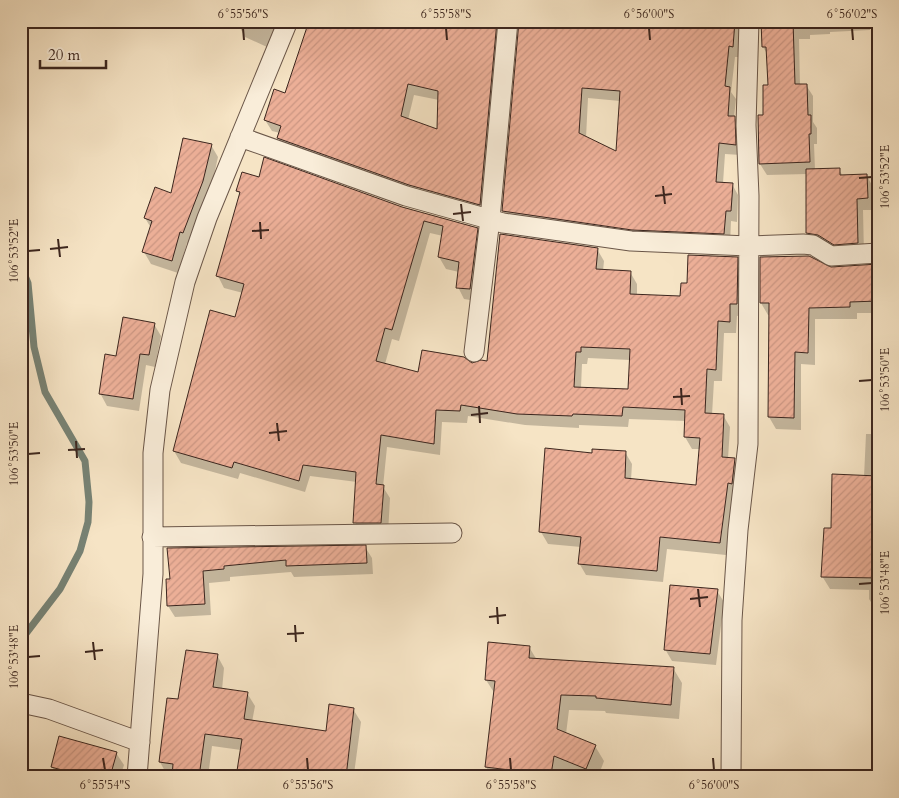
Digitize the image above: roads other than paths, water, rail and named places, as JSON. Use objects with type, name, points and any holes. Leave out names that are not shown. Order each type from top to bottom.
[{"type":"street","points":[[137,777],[153,574],[154,444],[160,390],[171,338],[192,264],[240,138],[288,21]]},
{"type":"street","points":[[474,352],[490,219],[508,21]]},
{"type":"street","points":[[732,777],[732,620],[738,530],[748,444],[746,125],[749,21]]},
{"type":"street","points":[[240,138],[406,196],[490,219],[631,241],[748,246],[813,245],[831,256],[878,253]]},
{"type":"street","points":[[152,537],[452,533]]},
{"type":"street","points":[[21,703],[49,709],[140,742]]},
{"type":"waterway","points":[[21,266],[28,283],[34,347],[45,392],[85,461],[89,502],[88,522],[80,551],[60,589],[21,640]]}]
